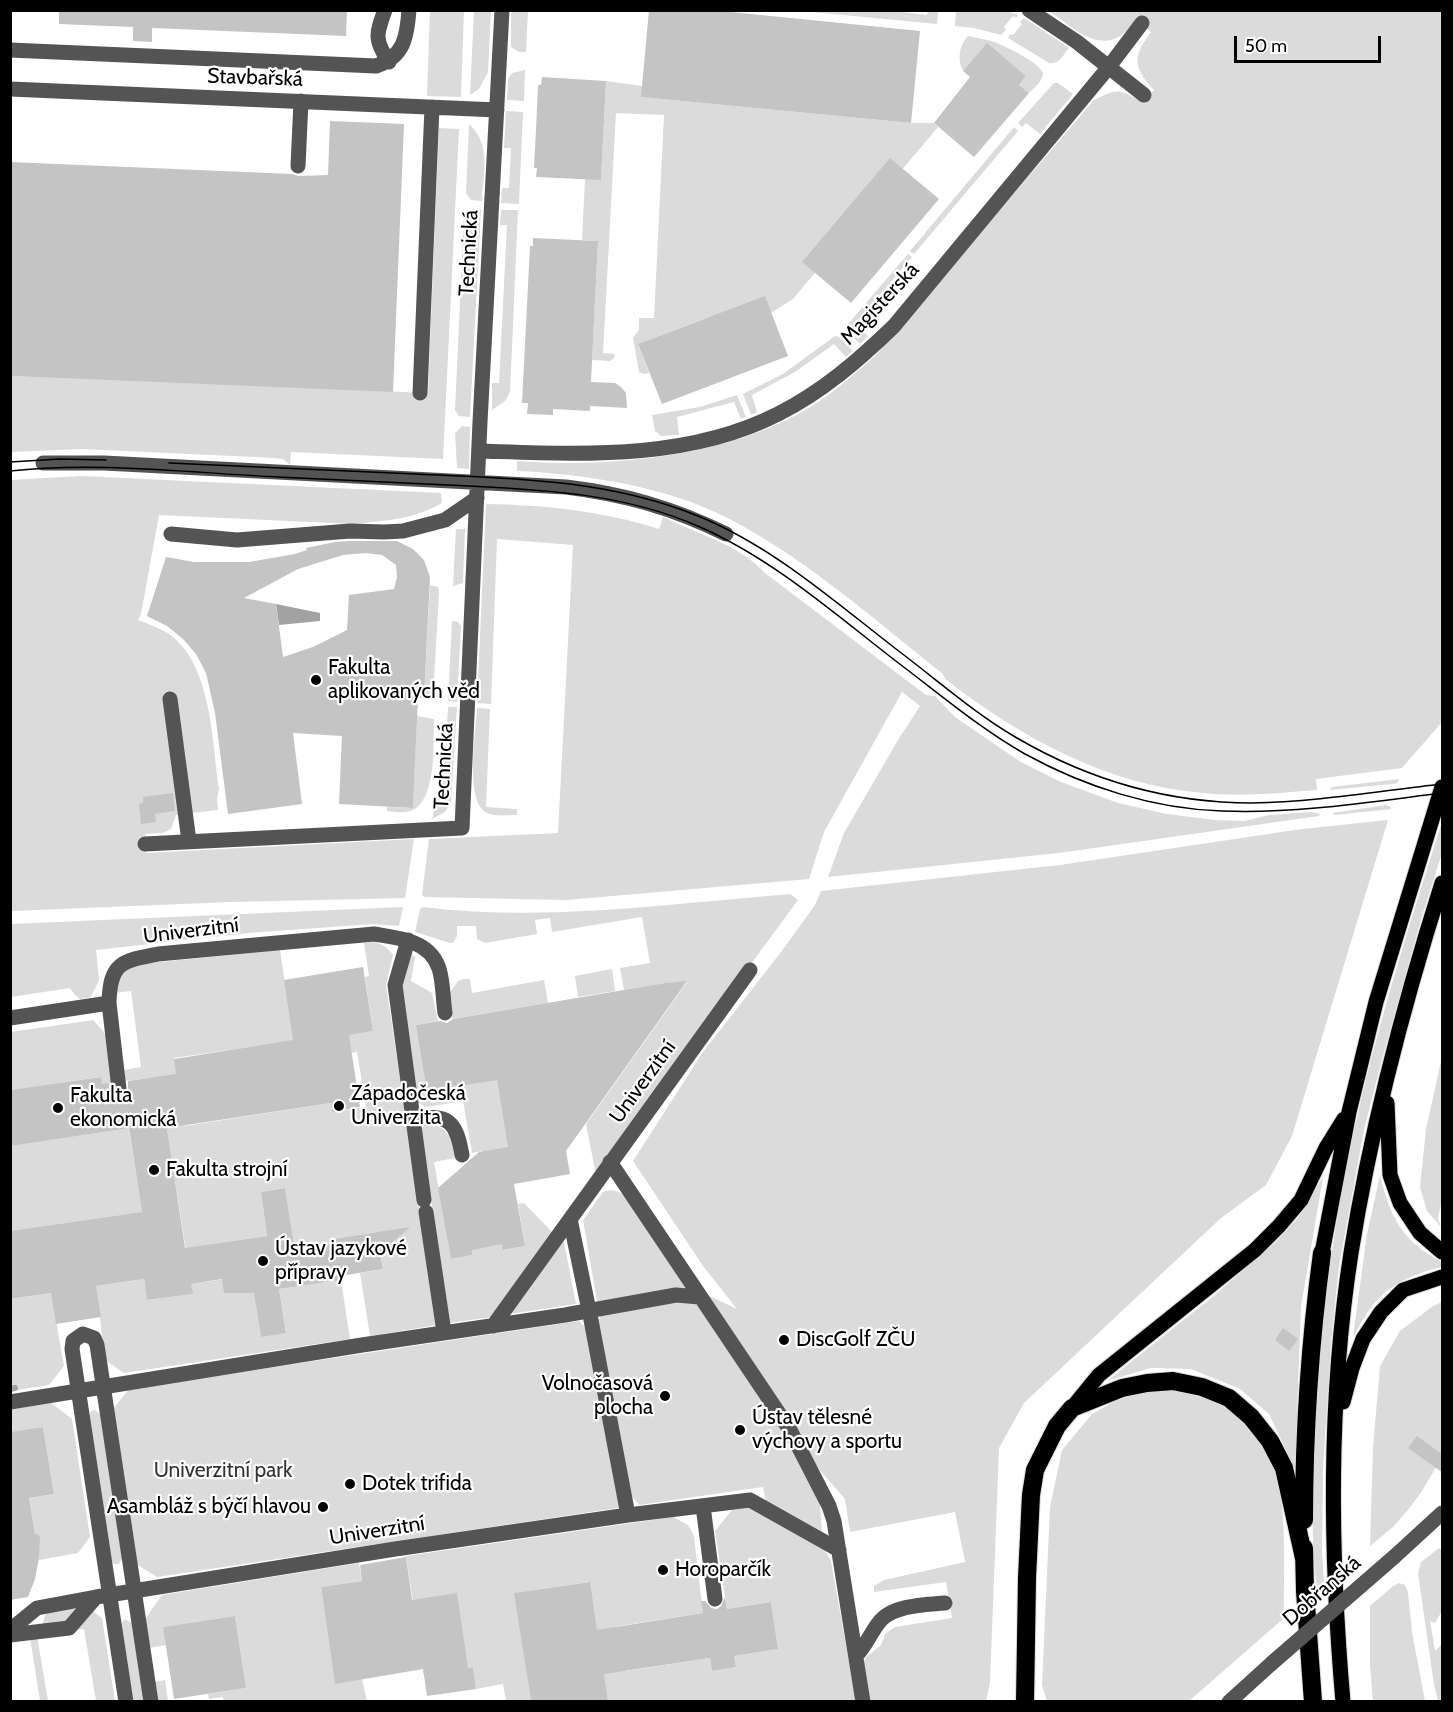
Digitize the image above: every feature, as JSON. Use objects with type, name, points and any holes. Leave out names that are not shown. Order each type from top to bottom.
[{"type":"highway","points":[[1313,1701],[1304,1558],[1304,1462],[1312,1326],[1322,1253]]},
{"type":"highway","points":[[1025,1701],[1027,1578],[1031,1495],[1035,1470],[1057,1426],[1072,1408],[1122,1388],[1173,1381],[1202,1387],[1229,1398],[1251,1417],[1270,1441],[1284,1468],[1304,1558]]},
{"type":"main road","points":[[1322,1253],[1349,1112],[1377,1002],[1443,787]]},
{"type":"main road","points":[[1343,1701],[1333,1554],[1334,1434],[1341,1336],[1351,1254],[1386,1083],[1403,1016],[1443,883]]},
{"type":"main road","points":[[1386,1083],[1390,1175],[1400,1203],[1420,1233],[1443,1252]]},
{"type":"main road","points":[[1072,1408],[1099,1376],[1255,1250],[1279,1226],[1301,1200],[1326,1148],[1349,1112]]},
{"type":"main road","points":[[1334,1434],[1352,1368],[1363,1339],[1381,1312],[1403,1290],[1443,1277]]},
{"type":"street","points":[[385,10],[377,41],[388,62]]},
{"type":"street","points":[[10,50],[376,66],[388,62],[401,49],[409,10]]},
{"type":"street","name":"Technická","points":[[145,844],[462,828],[502,10]]},
{"type":"street","points":[[1029,10],[1069,36],[1144,95]]},
{"type":"street","name":"Magisterská","points":[[479,451],[590,454],[684,445],[742,429],[804,400],[866,354],[894,326],[1108,68],[1142,23]]},
{"type":"street","name":"Stavbařská","points":[[10,89],[497,110]]},
{"type":"street","points":[[298,166],[301,101]]},
{"type":"street","points":[[420,393],[432,107]]},
{"type":"street","points":[[43,463],[116,464],[566,487],[629,497],[685,515],[726,534]]},
{"type":"street","points":[[171,534],[237,540],[350,531],[403,531],[445,520],[477,498]]},
{"type":"street","points":[[170,699],[189,842]]},
{"type":"street","name":"Univerzitní","points":[[109,1003],[109,982],[112,973],[136,958],[170,952],[374,934],[408,940],[430,952],[439,968],[445,1013]]},
{"type":"street","points":[[408,940],[395,985],[444,1332]]},
{"type":"street","name":"Univerzitní","points":[[494,1326],[750,970]]},
{"type":"street","points":[[10,1018],[109,1003],[119,1089]]},
{"type":"street","points":[[413,1119],[431,1116],[447,1121],[459,1136],[462,1155]]},
{"type":"street","points":[[610,1162],[789,1430],[829,1506],[839,1550],[863,1701]]},
{"type":"street","points":[[570,1220],[628,1515]]},
{"type":"street","points":[[10,1402],[589,1311],[676,1295],[700,1297]]},
{"type":"street","points":[[126,1701],[102,1596],[72,1345],[82,1334],[96,1341],[151,1701]]},
{"type":"street","name":"Univerzitní","points":[[10,1630],[37,1608],[102,1596],[395,1549],[628,1515],[750,1500],[839,1550]]},
{"type":"street","points":[[703,1506],[715,1599]]},
{"type":"street","name":"Dobřanská","points":[[1229,1701],[1443,1513]]},
{"type":"street","points":[[10,1635],[69,1628],[102,1596]]},
{"type":"street","points":[[856,1656],[881,1620],[890,1613],[945,1603]]},
{"type":"green space","points":[[884,10],[927,15],[928,11],[938,11],[937,24],[802,11]]},
{"type":"green space","points":[[430,11],[464,11],[461,97],[427,96]]},
{"type":"green space","points":[[474,11],[491,11],[488,72],[479,89],[470,95]]},
{"type":"green space","points":[[511,11],[528,11],[526,52],[519,52],[511,47]]},
{"type":"green space","points":[[956,11],[1007,11],[1018,15],[1016,18],[1013,16],[1001,35],[955,26]]},
{"type":"green space","points":[[1049,11],[1442,11],[1442,722],[1402,768],[1316,779],[1317,790],[1232,795],[1167,788],[1099,769],[1066,755],[1003,720],[945,679],[943,674],[822,578],[757,534],[724,516],[670,495],[627,484],[561,474],[517,471],[517,461],[591,463],[629,460],[706,448],[743,438],[778,424],[819,402],[859,370],[875,356],[1094,100],[1109,93],[1123,92],[1142,102],[1154,90],[1142,74],[1138,61],[1141,48],[1151,32],[1137,19],[1120,36],[1101,41],[1092,39],[1074,29]]},
{"type":"green space","points":[[1024,18],[1069,48],[1058,61],[1049,63],[1008,38],[1022,24],[1020,22]]},
{"type":"green space","points":[[968,36],[992,41],[1036,65],[1043,74],[1038,85],[1029,93],[1019,85],[1026,76],[987,44],[963,71],[960,53]]},
{"type":"green space","points":[[525,70],[524,101],[507,100],[508,79],[512,73]]},
{"type":"green space","points":[[606,81],[642,86],[642,97],[911,123],[934,123],[938,127],[793,299],[771,313],[701,320],[638,344],[649,373],[644,374],[639,372],[633,338],[639,330],[639,318],[654,318],[664,115],[616,113],[603,353],[615,354],[610,361],[592,360],[598,241],[582,240],[585,179],[601,179]]},
{"type":"green space","points":[[1054,83],[1058,83],[1073,94],[1040,134],[1026,123],[1022,127],[1018,123]]},
{"type":"green space","points":[[506,111],[523,112],[519,204],[501,203],[502,188],[509,188],[511,148],[504,148]]},
{"type":"green space","points":[[469,124],[481,141],[485,160],[482,201],[471,200],[466,193]]},
{"type":"green space","points":[[1014,127],[1018,131],[914,254],[910,251]]},
{"type":"green space","points":[[439,128],[459,129],[443,459],[291,452],[290,465],[283,459],[275,458],[82,449],[11,452],[11,376],[428,393]]},
{"type":"green space","points":[[481,209],[470,417],[459,416],[455,410],[464,216],[466,212]]},
{"type":"green space","points":[[501,210],[518,210],[510,392],[505,401],[492,410],[492,383],[499,383],[507,225],[500,225]]},
{"type":"green space","points":[[908,254],[912,257],[855,324],[868,336],[860,344],[848,332],[848,324]]},
{"type":"green space","points":[[835,336],[853,351],[846,357],[834,344],[795,372],[752,395],[757,412],[751,415],[743,394],[783,374]]},
{"type":"green space","points":[[737,395],[746,417],[741,419],[734,402],[677,417],[679,435],[661,436],[655,431],[652,415],[700,407]]},
{"type":"green space","points":[[462,426],[470,427],[469,469],[457,468],[455,433]]},
{"type":"green space","points":[[81,476],[441,493],[442,503],[421,513],[353,524],[159,515],[138,620],[172,636],[185,650],[195,667],[208,707],[219,789],[218,810],[176,815],[171,829],[163,833],[145,834],[146,853],[414,839],[405,898],[11,911],[10,480]]},
{"type":"green space","points":[[486,504],[574,510],[659,529],[663,517],[717,540],[743,554],[926,695],[935,696],[955,717],[1021,762],[1061,782],[1118,803],[1167,814],[1215,820],[1244,821],[1269,815],[1312,812],[1320,814],[1319,816],[1059,853],[828,877],[844,833],[920,706],[902,692],[824,832],[809,879],[566,900],[425,897],[422,895],[429,839],[558,833],[573,545],[497,539],[491,704],[477,703]]},
{"type":"green space","points":[[456,529],[465,529],[463,583],[453,586]]},
{"type":"green space","points":[[430,585],[438,587],[439,592],[433,699],[424,698]]},
{"type":"green space","points":[[452,621],[458,622],[461,626],[457,702],[448,701]]},
{"type":"green space","points":[[448,707],[457,707],[451,802],[445,812],[432,819],[444,780]]},
{"type":"green space","points":[[477,708],[490,709],[486,807],[517,809],[517,815],[489,814],[479,804],[473,779]]},
{"type":"green space","points":[[417,716],[434,719],[432,767],[427,792],[422,802],[412,811],[387,811],[387,807],[413,808]]},
{"type":"green space","points":[[1399,779],[1398,783],[1393,784],[1329,790],[1332,787]]},
{"type":"green space","points":[[1386,805],[1391,809],[1335,815],[1332,813]]},
{"type":"green space","points":[[1388,820],[1292,1136],[1266,1185],[1221,1218],[1024,1403],[999,1448],[990,1683],[986,1701],[868,1701],[863,1664],[866,1657],[881,1645],[885,1634],[895,1627],[952,1618],[946,1582],[874,1592],[874,1586],[884,1580],[965,1562],[955,1512],[850,1532],[845,1499],[817,1467],[822,1533],[766,1502],[763,1487],[639,1505],[630,1494],[597,1319],[600,1318],[583,1220],[603,1192],[612,1190],[620,1192],[688,1286],[737,1309],[703,1266],[633,1161],[703,1052],[781,952],[815,905],[821,891],[1060,865],[1302,829]]},
{"type":"green space","points":[[1442,822],[1442,853],[1422,916],[1364,1130],[1339,1266],[1331,1342],[1323,1471],[1324,1582],[1317,1590],[1313,1524],[1315,1436],[1323,1327],[1338,1213],[1352,1139],[1374,1047]]},
{"type":"green space","points":[[790,894],[798,900],[596,1175],[586,1124],[687,982],[624,990],[620,968],[650,963],[642,917],[552,932],[550,918],[535,920],[537,934],[485,943],[477,939],[476,926],[457,926],[457,936],[453,943],[415,932],[420,909],[423,907],[515,913],[561,912]]},
{"type":"green space","points":[[403,907],[399,926],[373,924],[248,933],[96,950],[99,980],[91,997],[80,999],[70,988],[11,997],[10,924]]},
{"type":"green space","points":[[373,942],[384,946],[393,955],[386,985],[437,1325],[370,1336],[360,1273],[383,1269],[377,1232],[333,1239],[334,1244],[295,1250],[285,1188],[261,1192],[267,1236],[206,1245],[207,1255],[187,1258],[166,1122],[161,1122],[160,1114],[182,1110],[185,1126],[331,1103],[332,1112],[366,1107],[357,1052],[325,1057],[323,1043],[293,1048],[291,1041],[174,1058],[179,1091],[170,1092],[167,1076],[125,1081],[124,1070],[141,1067],[131,991],[114,993],[118,977],[140,964],[280,950],[294,1043],[373,1031],[365,977],[369,976],[364,943]]},
{"type":"green space","points":[[409,952],[415,957],[411,981],[432,993],[438,1021],[416,1025],[497,1080],[509,1149],[482,1154],[482,1151],[472,1153],[463,1101],[426,1107],[417,1102],[399,985]]},
{"type":"green space","points":[[612,969],[615,991],[578,997],[575,976]]},
{"type":"green space","points":[[470,979],[472,993],[544,980],[548,1003],[452,1019],[449,994],[458,981]]},
{"type":"green space","points":[[93,1020],[108,1040],[114,1093],[103,1095],[100,1077],[11,1090],[11,1032]]},
{"type":"green space","points":[[1442,1057],[1442,1198],[1438,1219],[1441,1227],[1427,1211],[1420,1187],[1426,1129]]},
{"type":"green space","points":[[127,1118],[149,1254],[129,1214],[11,1231],[11,1146]]},
{"type":"green space","points":[[426,1123],[440,1127],[448,1134],[455,1158],[434,1162],[451,1259],[472,1255],[471,1248],[502,1243],[504,1250],[525,1246],[518,1204],[524,1203],[553,1233],[492,1317],[450,1323],[420,1129]]},
{"type":"green space","points":[[1380,1175],[1389,1204],[1400,1227],[1417,1246],[1442,1262],[1442,1267],[1423,1272],[1387,1291],[1370,1309],[1353,1337],[1367,1234]]},
{"type":"green space","points":[[1323,1177],[1301,1307],[1295,1469],[1269,1414],[1240,1389],[1191,1369],[1151,1368],[1107,1381],[1211,1298],[1275,1243],[1297,1219]]},
{"type":"green space","points":[[563,1237],[576,1304],[510,1314]]},
{"type":"green space","points":[[252,1275],[261,1337],[286,1332],[279,1289],[341,1280],[350,1339],[124,1373],[105,1360],[96,1286],[139,1280],[143,1276],[148,1300],[192,1294],[191,1284]]},
{"type":"green space","points":[[51,1293],[64,1366],[49,1385],[11,1391],[11,1299]]},
{"type":"green space","points":[[1442,1302],[1442,1457],[1408,1510],[1393,1527],[1370,1546],[1373,1448],[1380,1366],[1400,1331],[1433,1306]]},
{"type":"green space","name":"Univerzitní park","points":[[579,1321],[590,1332],[624,1507],[157,1577],[136,1564],[113,1409],[129,1389]]},
{"type":"green space","points":[[1157,1387],[1202,1396],[1226,1408],[1248,1427],[1270,1456],[1277,1476],[1283,1515],[1284,1618],[1189,1701],[1047,1701],[1042,1685],[1050,1507],[1062,1450],[1092,1414],[1126,1395]]},
{"type":"green space","points":[[51,1403],[72,1419],[90,1537],[78,1553],[39,1560],[29,1498],[54,1494],[43,1427],[11,1432],[11,1409]]},
{"type":"green space","points":[[95,1410],[100,1414],[122,1558],[119,1564],[111,1561],[89,1416],[91,1411]]},
{"type":"green space","points":[[753,1507],[824,1549],[831,1561],[856,1701],[608,1701],[603,1671],[625,1668],[626,1671],[710,1658],[712,1671],[736,1667],[734,1656],[778,1649],[771,1602],[727,1609],[715,1531],[732,1510]]},
{"type":"green space","points":[[673,1517],[688,1525],[694,1536],[703,1613],[619,1626],[597,1633],[589,1582],[515,1593],[531,1701],[506,1701],[503,1684],[476,1689],[473,1667],[424,1675],[406,1556]]},
{"type":"green space","points":[[1439,1548],[1442,1551],[1442,1611],[1435,1623],[1430,1621],[1435,1651],[1442,1644],[1442,1702],[1438,1701],[1434,1685],[1418,1573],[1421,1562]]},
{"type":"green space","points":[[359,1563],[362,1581],[321,1587],[335,1683],[362,1679],[367,1701],[224,1702],[223,1697],[209,1699],[208,1694],[246,1688],[235,1616],[164,1627],[166,1645],[149,1648],[145,1619],[162,1595]]},
{"type":"green space","points":[[1399,1583],[1405,1585],[1408,1592],[1412,1632],[1425,1701],[1373,1701],[1370,1666],[1370,1606]]},
{"type":"green space","points":[[83,1607],[67,1625],[42,1625],[46,1613]]},
{"type":"green space","points":[[91,1610],[102,1618],[115,1701],[96,1701],[84,1629],[70,1631]]},
{"type":"green space","points":[[125,1619],[132,1623],[145,1701],[132,1701],[120,1625]]},
{"type":"green space","points":[[37,1636],[48,1701],[40,1701],[30,1637]]},
{"type":"green space","points":[[165,1680],[168,1701],[157,1701],[154,1682]]},
{"type":"shaded area","points":[[276,604],[320,613],[320,621],[279,625]]},
{"type":"building","points":[[59,10],[347,10],[346,36],[152,28],[152,42],[133,41],[133,27],[59,24]]},
{"type":"building","points":[[649,10],[711,10],[920,31],[911,123],[641,97]]},
{"type":"building","points":[[987,43],[1026,76],[1019,85],[1029,93],[974,157],[934,123],[970,77],[963,71]]},
{"type":"building","points":[[542,77],[606,81],[601,180],[536,177],[537,168],[534,168],[538,85],[541,85]]},
{"type":"building","points":[[330,121],[404,124],[393,392],[10,376],[10,162],[298,176],[328,175]]},
{"type":"building","points":[[890,158],[939,199],[851,303],[802,262]]},
{"type":"building","points":[[533,238],[598,241],[591,382],[615,383],[621,387],[626,393],[627,408],[590,406],[590,411],[553,409],[553,415],[527,414],[528,403],[522,403],[530,246],[533,246]]},
{"type":"building","points":[[765,296],[788,356],[662,404],[638,344]]},
{"type":"building","name":"Fakulta aplikovaných věd","points":[[397,541],[413,549],[424,560],[430,577],[424,698],[418,698],[413,808],[339,804],[342,736],[293,733],[302,804],[228,814],[215,713],[206,673],[196,654],[183,639],[167,626],[147,616],[166,557],[194,562],[249,562],[295,554],[307,550],[306,548],[335,542]],"holes":[[[366,553],[382,555],[396,565],[397,577],[394,589],[349,595],[347,630],[313,647],[283,657],[276,604],[244,598],[298,569],[343,555]]]},
{"type":"building","points":[[173,793],[175,811],[155,814],[156,822],[141,824],[139,804],[143,803],[143,797]]},
{"type":"building","points":[[363,967],[373,1031],[349,1035],[360,1107],[332,1112],[331,1103],[167,1128],[185,1248],[267,1236],[261,1192],[285,1188],[295,1250],[334,1244],[333,1239],[410,1227],[380,1253],[383,1269],[340,1276],[341,1280],[279,1289],[286,1333],[261,1337],[254,1293],[224,1293],[222,1279],[191,1284],[193,1294],[147,1300],[144,1279],[96,1286],[101,1317],[56,1324],[51,1293],[10,1299],[10,1231],[142,1212],[129,1128],[10,1146],[10,1090],[101,1077],[102,1084],[108,1083],[112,1095],[121,1099],[128,1092],[128,1081],[176,1074],[174,1059],[293,1040],[284,980]]},
{"type":"building","points":[[687,981],[566,1151],[570,1174],[514,1184],[525,1246],[503,1250],[502,1244],[472,1250],[472,1255],[451,1259],[438,1188],[479,1152],[508,1147],[497,1080],[427,1091],[416,1025],[440,1021],[447,1023],[453,1019]]},
{"type":"building","points":[[1283,1328],[1298,1339],[1289,1351],[1275,1340]]},
{"type":"building","points":[[43,1427],[54,1494],[29,1498],[35,1534],[40,1536],[39,1558],[35,1579],[28,1597],[10,1600],[10,1432]]},
{"type":"building","points":[[1417,1436],[1443,1455],[1443,1473],[1408,1448]]},
{"type":"building","points":[[406,1557],[412,1600],[457,1593],[468,1668],[473,1667],[476,1689],[427,1696],[423,1669],[335,1684],[321,1587],[362,1581],[360,1565]]},
{"type":"building","points":[[590,1582],[597,1630],[703,1613],[701,1601],[717,1609],[725,1597],[727,1609],[771,1602],[778,1649],[734,1656],[736,1667],[712,1671],[710,1658],[604,1674],[608,1701],[531,1701],[514,1593]]},
{"type":"building","points":[[235,1616],[246,1688],[174,1699],[163,1627]]},
{"type":"waterway","points":[[10,1389],[15,1388]]},
{"type":"tram line","points":[[10,462],[60,459],[106,460]]},
{"type":"tram line","points":[[169,463],[523,479],[629,494],[698,516],[751,543],[826,594],[986,718],[1044,753],[1101,777],[1160,794],[1190,799],[1252,803],[1323,798],[1442,784]]},
{"type":"tram line","points":[[10,471],[109,467],[528,489],[586,496],[644,507],[672,516],[728,540],[780,572],[993,734],[1048,766],[1096,786],[1171,806],[1222,811],[1305,809],[1442,793]]},
{"type":"place","name":"Fakulta aplikovaných věd","points":[[316,680]]},
{"type":"place","name":"Západočeská Univerzita","points":[[339,1106]]},
{"type":"place","name":"Fakulta ekonomická","points":[[58,1108]]},
{"type":"place","name":"Fakulta strojní","points":[[154,1170]]},
{"type":"place","name":"Ústav jazykové přípravy","points":[[263,1261]]},
{"type":"place","name":"DiscGolf ZČU","points":[[784,1340]]},
{"type":"place","name":"Volnočasová plocha","points":[[665,1396]]},
{"type":"place","name":"Ústav tělesné výchovy a sportu","points":[[740,1430]]},
{"type":"place","name":"Dotek trifida","points":[[350,1484]]},
{"type":"place","name":"Asambláž s býčí hlavou","points":[[323,1507]]},
{"type":"place","name":"Horoparčík","points":[[663,1570]]}]
